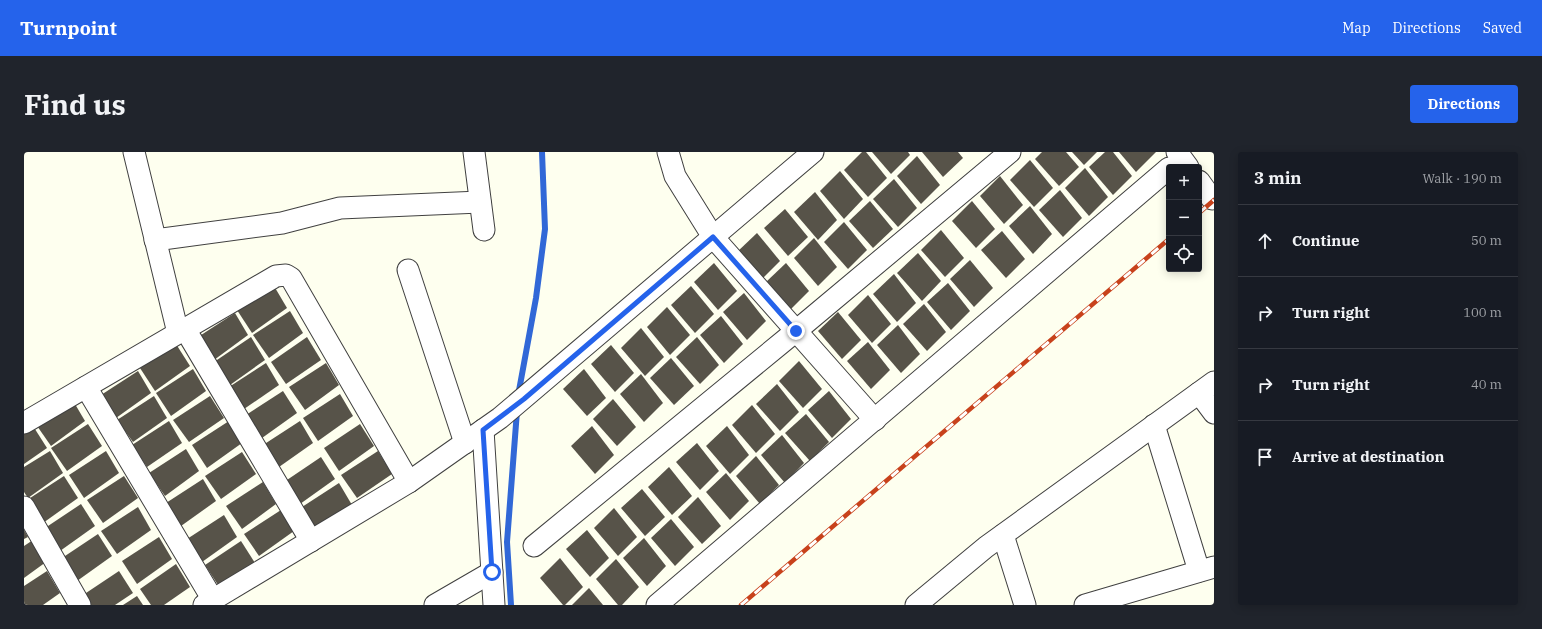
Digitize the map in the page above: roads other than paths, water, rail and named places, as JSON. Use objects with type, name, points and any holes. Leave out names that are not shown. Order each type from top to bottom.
[{"type":"street","points":[[134,152],[181,331],[311,541]]},
{"type":"street","points":[[474,152],[484,230]]},
{"type":"street","points":[[668,152],[675,176],[713,237],[875,420]]},
{"type":"street","points":[[86,387],[208,603],[409,482],[491,424],[524,399],[813,152]]},
{"type":"street","points":[[534,546],[796,331],[1010,152]]},
{"type":"street","points":[[657,605],[1177,162]]},
{"type":"street","points":[[1202,185],[1212,199]]},
{"type":"street","points":[[156,240],[282,223],[340,208],[480,202]]},
{"type":"street","points":[[408,270],[464,443]]},
{"type":"street","points":[[24,423],[276,276],[286,275],[291,278],[409,482]]},
{"type":"street","points":[[916,605],[1002,535],[1207,387],[1214,413]]},
{"type":"street","points":[[491,424],[492,572],[494,605]]},
{"type":"street","points":[[1086,605],[1206,569],[1154,425]]},
{"type":"street","points":[[24,507],[80,605]]},
{"type":"street","points":[[1002,535],[1025,605]]},
{"type":"street","points":[[435,605],[492,572]]},
{"type":"waterway","points":[[518,396],[536,298],[545,229],[542,152]]},
{"type":"waterway","points":[[511,605],[507,542],[517,411]]},
{"type":"railway","points":[[1202,210],[1214,200]]},
{"type":"railway","points":[[741,605],[1166,242]]}]
